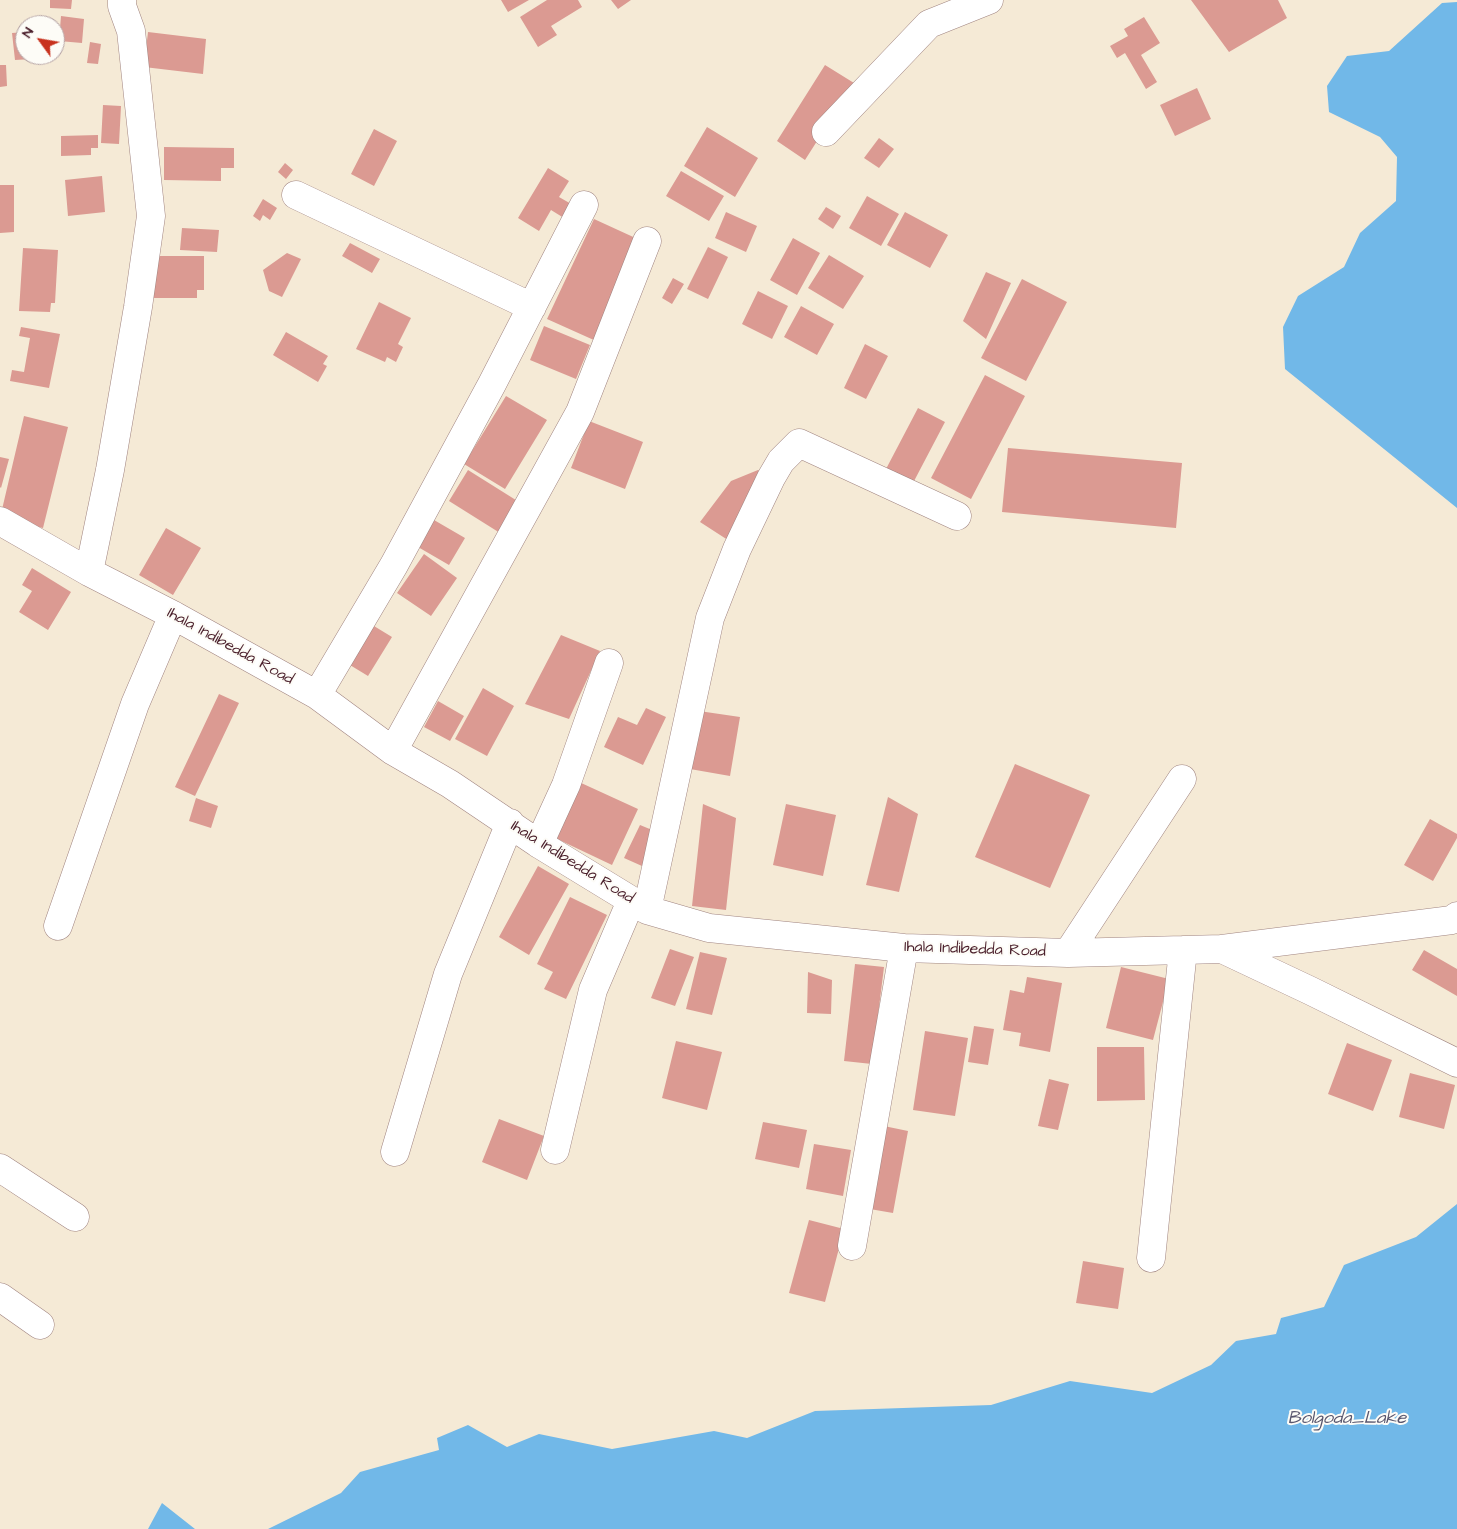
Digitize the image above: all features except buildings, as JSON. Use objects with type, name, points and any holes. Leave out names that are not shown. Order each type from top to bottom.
[{"type":"street","points":[[89,572],[115,441],[138,307],[151,216],[132,31],[122,6],[122,0]]},
{"type":"street","points":[[826,132],[929,24],[989,0]]},
{"type":"street","points":[[296,195],[532,307]]},
{"type":"street","points":[[317,696],[394,565],[532,307],[584,205]]},
{"type":"street","points":[[393,751],[580,412],[647,241]]},
{"type":"street","points":[[555,1150],[593,990],[639,905],[710,618],[736,549],[781,461],[799,444],[957,516]]},
{"type":"street","name":"Ihala Indibedda Road","points":[[0,521],[89,572],[173,614],[317,696],[393,751],[450,784],[539,844],[639,905],[709,928],[904,948],[1068,953],[1222,949],[1452,920],[1457,916]]},
{"type":"street","points":[[58,926],[135,704],[173,614]]},
{"type":"street","points":[[539,844],[566,785],[609,663]]},
{"type":"street","points":[[1068,953],[1182,780]]},
{"type":"street","points":[[395,1152],[448,974],[510,823]]},
{"type":"street","points":[[852,1246],[904,948]]},
{"type":"street","name":"Ihala Indibedda Road","points":[[1222,949],[1457,1062]]},
{"type":"street","points":[[1151,1258],[1183,950]]},
{"type":"street","points":[[0,1168],[75,1217]]},
{"type":"street","points":[[0,1297],[40,1326]]},
{"type":"water","points":[[1457,2],[1457,508],[1285,369],[1283,327],[1298,296],[1344,267],[1360,233],[1396,201],[1397,157],[1380,137],[1329,112],[1327,86],[1347,56],[1389,51],[1442,3]]},
{"type":"water","name":"Bolgoda_Lake","points":[[1457,1204],[1457,1529],[268,1529],[341,1493],[360,1472],[439,1450],[437,1438],[468,1425],[507,1447],[539,1434],[612,1449],[714,1431],[747,1438],[815,1411],[991,1405],[1070,1381],[1152,1393],[1211,1365],[1236,1341],[1276,1334],[1281,1318],[1324,1307],[1344,1265],[1416,1237]]},
{"type":"water","points":[[162,1503],[195,1529],[148,1529]]}]
